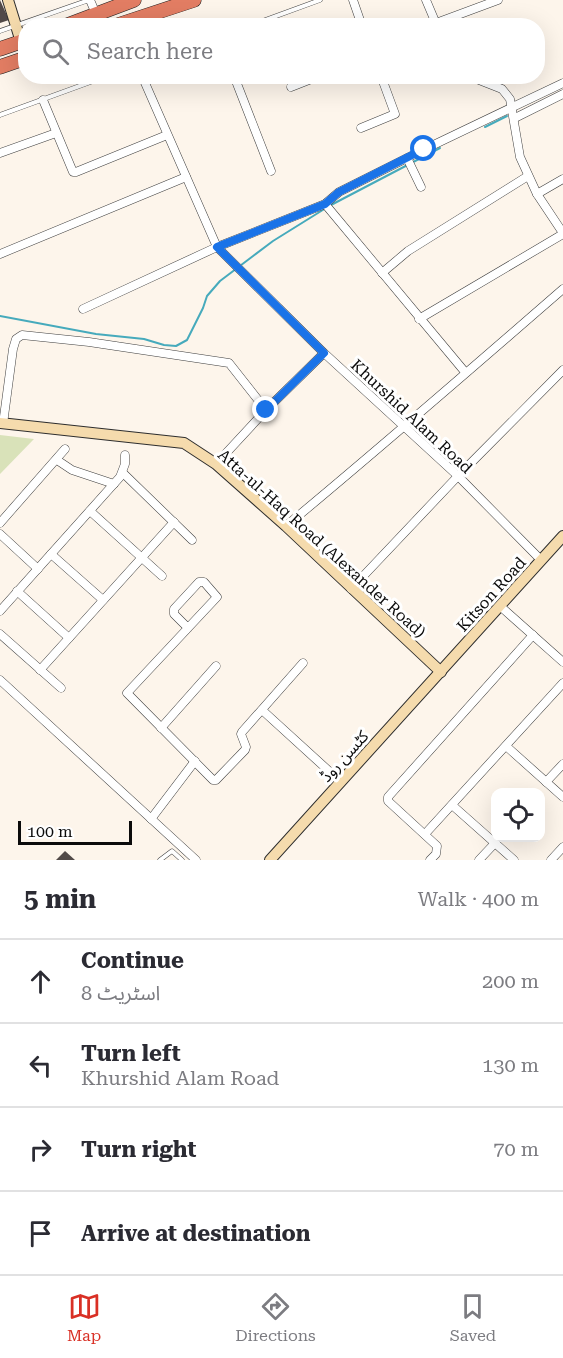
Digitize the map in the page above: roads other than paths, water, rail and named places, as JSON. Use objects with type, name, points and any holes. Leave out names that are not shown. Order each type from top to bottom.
[{"type":"highway","points":[[86,18],[134,0]]},
{"type":"highway","points":[[137,18],[182,0]]},
{"type":"highway","points":[[153,12],[194,0]]},
{"type":"highway","points":[[0,49],[18,43]]},
{"type":"highway","points":[[0,67],[18,60]]},
{"type":"street","points":[[8,0],[18,29]]},
{"type":"street","points":[[89,0],[96,14]]},
{"type":"street","points":[[353,0],[359,18]]},
{"type":"street","points":[[426,0],[434,18]]},
{"type":"street","points":[[452,18],[498,0]]},
{"type":"street","points":[[83,309],[217,247],[328,207],[339,192],[409,162],[513,106],[563,83]]},
{"type":"street","name":"Khurshid Alam Road","points":[[145,84],[217,247],[324,353],[458,476],[541,560]]},
{"type":"street","points":[[237,84],[271,171]]},
{"type":"street","points":[[291,87],[299,84]]},
{"type":"street","points":[[361,128],[395,114],[384,84]]},
{"type":"street","points":[[419,319],[563,233],[537,194],[520,157],[510,99],[502,89],[489,84]]},
{"type":"street","points":[[515,122],[563,94]]},
{"type":"street","points":[[43,100],[73,172],[167,135]]},
{"type":"street","points":[[0,153],[57,133]]},
{"type":"street","points":[[409,162],[421,187]]},
{"type":"street","points":[[382,273],[408,251],[528,176]]},
{"type":"street","points":[[0,254],[186,177]]},
{"type":"street","points":[[537,194],[563,179]]},
{"type":"street","points":[[328,207],[465,372]]},
{"type":"street","points":[[286,526],[406,427],[465,372],[563,289]]},
{"type":"street","points":[[1,423],[16,339],[22,335],[89,342],[229,363],[266,410]]},
{"type":"street","points":[[216,464],[266,410],[324,353]]},
{"type":"street","points":[[351,589],[563,370]]},
{"type":"street","name":"Atta-ul-Haq Road (Alexander Road)","points":[[1,423],[184,443],[216,464],[286,526],[441,672]]},
{"type":"street","points":[[0,523],[65,449]]},
{"type":"street","points":[[0,611],[123,473],[124,455]]},
{"type":"street","points":[[57,460],[72,470],[114,484]]},
{"type":"street","points":[[123,473],[192,540]]},
{"type":"street","points":[[90,511],[162,576]]},
{"type":"street","points":[[40,670],[174,522]]},
{"type":"street","points":[[0,534],[38,569]]},
{"type":"street","name":"Kitson Road","points":[[441,672],[563,536]]},
{"type":"street","points":[[51,554],[103,600]]},
{"type":"street","points":[[188,628],[174,614],[174,609],[199,582],[204,582],[217,597],[188,628],[127,693],[213,780],[216,780],[245,750],[241,734],[303,663]]},
{"type":"street","points":[[17,591],[69,638]]},
{"type":"street","points":[[500,606],[563,662]]},
{"type":"street","points":[[0,634],[61,688]]},
{"type":"street","points":[[430,860],[436,854],[437,846],[388,801],[388,797],[533,635]]},
{"type":"street","points":[[161,728],[216,666]]},
{"type":"street","name":"کٹسن روڈ","points":[[270,860],[441,672]]},
{"type":"street","points":[[0,680],[196,860]]},
{"type":"street","points":[[426,834],[563,683]]},
{"type":"street","points":[[262,710],[341,782]]},
{"type":"street","points":[[506,746],[563,797]]},
{"type":"street","points":[[151,819],[195,761]]},
{"type":"street","points":[[546,782],[563,764]]},
{"type":"street","points":[[453,805],[514,860]]},
{"type":"street","points":[[479,860],[495,843]]},
{"type":"street","points":[[551,860],[563,847]]},
{"type":"lane","points":[[34,18],[89,0]]},
{"type":"lane","points":[[271,18],[320,0]]},
{"type":"lane","points":[[0,31],[16,24]]},
{"type":"lane","points":[[0,115],[86,84]]},
{"type":"lane","points":[[160,860],[172,851],[182,860]]},
{"type":"waterway","points":[[485,127],[507,116]]},
{"type":"waterway","points":[[331,205],[440,148]]},
{"type":"waterway","points":[[0,316],[176,346],[187,340],[207,296],[220,281],[273,241],[326,208]]}]
